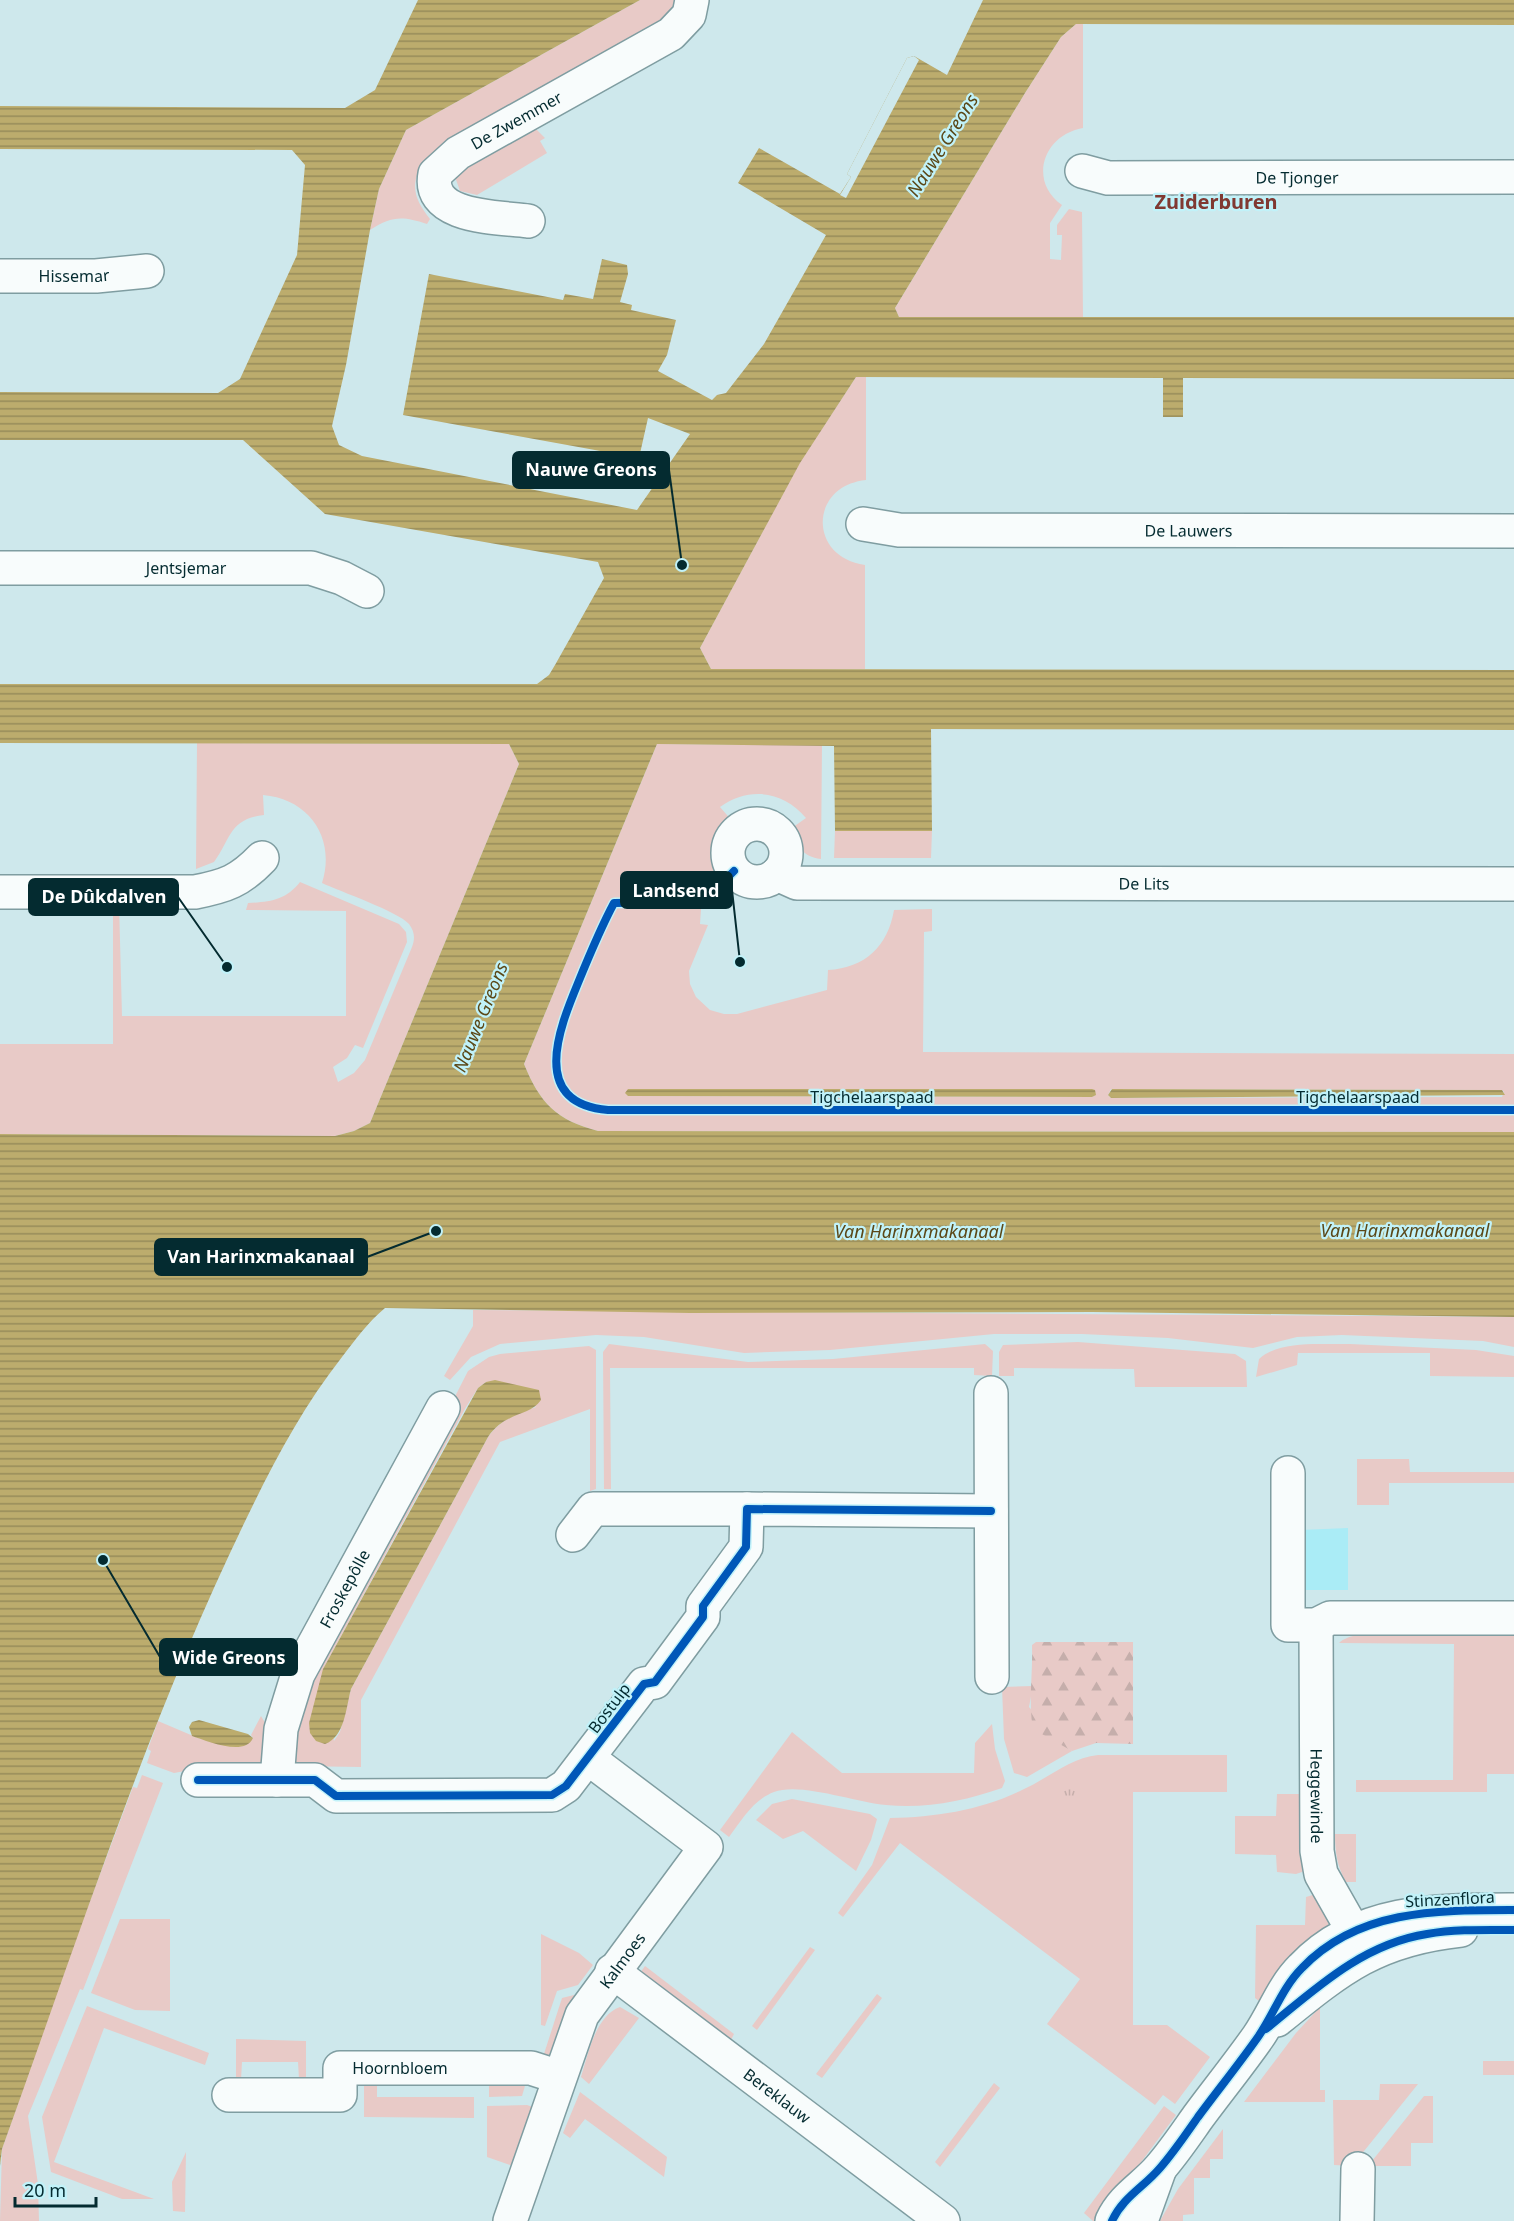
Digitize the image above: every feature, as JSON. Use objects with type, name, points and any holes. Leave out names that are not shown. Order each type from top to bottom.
[{"type":"street","name":"De Zwemmer","points":[[528,221],[464,212],[451,207],[440,199],[435,190],[435,174],[458,153],[671,34],[689,15],[692,0]]},
{"type":"street","name":"De Tjonger","points":[[1082,171],[1108,178],[1514,177]]},
{"type":"street","name":"Hissemar","points":[[0,276],[96,276],[147,271]]},
{"type":"street","name":"De Lauwers","points":[[863,524],[899,530],[1514,531]]},
{"type":"street","name":"Jentsjemar","points":[[0,568],[311,568],[342,578],[367,591]]},
{"type":"street","points":[[0,892],[195,892],[226,886],[247,874],[262,858]]},
{"type":"street","name":"De Lits","points":[[777,874],[797,883],[1514,884]]},
{"type":"street","points":[[991,1393],[992,1677]]},
{"type":"street","name":"Froskepôlle","points":[[277,1780],[281,1728],[298,1674],[443,1408]]},
{"type":"street","points":[[1288,1473],[1288,1625],[1316,1625],[1330,1618],[1514,1618]]},
{"type":"street","points":[[573,1535],[593,1509],[991,1511]]},
{"type":"street","name":"Bostulp","points":[[198,1780],[315,1780],[336,1796],[544,1797],[552,1795],[566,1786],[644,1684],[655,1682],[703,1617],[703,1606],[746,1547],[747,1509]]},
{"type":"street","name":"Heggewinde","points":[[1316,1625],[1317,1851],[1321,1874],[1360,1943]]},
{"type":"street","name":"Kalmoes","points":[[510,2221],[582,2015],[612,1971],[706,1847],[588,1758]]},
{"type":"street","name":"Stinzenflora","points":[[1360,1943],[1375,1922],[1399,1915],[1459,1910],[1514,1910]]},
{"type":"street","name":"Stinzenflora","points":[[1112,2221],[1124,2200],[1159,2170],[1259,2035],[1286,1986],[1301,1968],[1325,1947],[1360,1943],[1388,1945],[1424,1934],[1461,1930],[1514,1930]]},
{"type":"street","name":"Bereklauw","points":[[612,1971],[943,2221]]},
{"type":"street","name":"Hoornbloem","points":[[229,2095],[340,2095],[340,2068],[531,2068],[559,2077]]},
{"type":"street","points":[[1358,2169],[1358,2221]]},
{"type":"street","name":"Stinzenflora","points":[[1141,2221],[1159,2170]]},
{"type":"shaded area","points":[[1348,1528],[1348,1590],[1301,1590],[1300,1530]]},
{"type":"green space","points":[[640,0],[682,0],[678,15],[423,163],[415,185],[418,199],[430,219],[427,224],[397,219],[370,230],[379,189],[406,130]]},
{"type":"green space","points":[[1076,24],[1083,24],[1083,128],[1069,132],[1058,140],[1050,149],[1043,172],[1045,184],[1062,205],[1050,223],[1050,259],[1061,260],[1062,235],[1057,235],[1057,225],[1069,209],[1082,212],[1083,317],[899,317],[895,308],[1025,93],[1061,37]]},
{"type":"green space","points":[[531,124],[545,138],[540,141],[547,153],[477,195],[460,191],[454,174]]},
{"type":"green space","points":[[856,377],[866,377],[866,480],[847,485],[834,495],[826,507],[823,522],[825,536],[833,549],[846,559],[865,565],[865,669],[711,669],[700,648],[800,462]]},
{"type":"green space","points":[[197,743],[509,744],[519,764],[370,1123],[354,1131],[335,1136],[0,1134],[0,1044],[113,1044],[113,902],[119,903],[122,1016],[346,1016],[346,911],[246,910],[248,903],[277,899],[289,893],[300,882],[399,924],[406,932],[407,942],[363,1048],[355,1045],[347,1058],[333,1067],[338,1082],[354,1073],[365,1060],[412,947],[414,936],[411,927],[394,914],[322,883],[325,851],[322,837],[306,813],[280,798],[263,795],[264,815],[252,817],[237,826],[214,862],[196,869]]},
{"type":"green space","points":[[657,744],[822,745],[821,859],[805,853],[789,830],[806,818],[797,809],[777,797],[754,794],[743,796],[720,807],[733,822],[719,846],[719,860],[724,874],[677,896],[681,908],[701,909],[700,924],[708,925],[689,971],[690,984],[696,997],[710,1010],[724,1014],[737,1014],[827,990],[828,970],[853,965],[873,953],[886,934],[894,910],[932,909],[932,931],[924,932],[923,1052],[1514,1054],[1514,1132],[598,1131],[583,1127],[551,1108],[536,1089],[524,1064]],"holes":[[[1111,1089],[1502,1090],[1504,1092],[1502,1097],[1111,1098],[1108,1095]],[[1096,1094],[1092,1097],[628,1096]]]},
{"type":"green space","points":[[835,831],[932,831],[931,858],[834,858]]},
{"type":"green space","points":[[473,1310],[1514,1317],[1514,1347],[1483,1341],[1342,1335],[1297,1337],[1253,1348],[1168,1338],[1082,1334],[994,1334],[830,1350],[744,1353],[644,1337],[596,1335],[500,1344],[471,1357],[450,1380],[444,1376],[473,1326]]},
{"type":"green space","points":[[1078,1342],[1235,1354],[1246,1361],[1247,1387],[1135,1387],[1134,1369],[1014,1368],[1014,1376],[999,1376],[999,1352],[1003,1345]]},
{"type":"green space","points":[[609,1344],[748,1362],[833,1359],[985,1344],[993,1351],[992,1376],[974,1375],[974,1368],[610,1368],[611,1489],[604,1489],[603,1352]]},
{"type":"green space","points":[[1303,1344],[1476,1350],[1514,1356],[1514,1377],[1430,1376],[1430,1353],[1298,1353],[1297,1365],[1256,1377],[1259,1359],[1279,1348]]},
{"type":"green space","points":[[589,1346],[596,1350],[596,1489],[590,1491],[590,1409],[500,1442],[361,1700],[361,1767],[294,1766],[288,1725],[468,1371],[489,1357]],"holes":[[[486,1382],[536,1407],[504,1421],[488,1437],[351,1689],[340,1732],[334,1741],[323,1669],[466,1407],[478,1388]]]},
{"type":"green space","points":[[1357,1459],[1409,1459],[1410,1472],[1514,1472],[1514,1483],[1389,1483],[1389,1505],[1357,1505]]},
{"type":"green space","points":[[1514,1629],[1514,1774],[1487,1774],[1487,1792],[1356,1792],[1356,1780],[1453,1780],[1454,1644],[1339,1643],[1362,1634],[1458,1635]]},
{"type":"green space","points":[[1036,1642],[1133,1642],[1133,1744],[1096,1743],[1072,1751],[1033,1729],[1032,1645]]},
{"type":"green space","points":[[1033,1686],[1029,1707],[1060,1743],[1072,1751],[1027,1777],[1014,1773],[1004,1739],[1002,1687]]},
{"type":"green space","points":[[261,1716],[273,1736],[269,1759],[259,1767],[185,1767],[185,1771],[174,1773],[147,1763],[151,1751],[148,1749],[158,1721],[198,1738],[236,1747],[253,1738],[251,1735]]},
{"type":"green space","points":[[992,1724],[995,1749],[1005,1781],[1002,1788],[974,1797],[915,1806],[886,1805],[798,1789],[785,1790],[774,1792],[760,1800],[748,1811],[729,1837],[720,1830],[792,1732],[842,1773],[974,1773],[975,1743]]},
{"type":"green space","points":[[1098,1755],[1227,1755],[1227,1792],[1133,1792],[1133,2025],[1167,2025],[1210,2057],[1175,2104],[1163,2095],[1155,2105],[1047,2024],[1080,1979],[900,1843],[843,1917],[838,1913],[872,1865],[890,1818],[941,1814],[991,1803],[1022,1790],[1068,1764]]},
{"type":"green space","points":[[1072,1773],[1084,1797],[1061,1808],[1049,1785]]},
{"type":"green space","points":[[142,1775],[163,1783],[83,1990],[80,1989],[28,2116],[38,2184],[39,2221],[0,2221],[2,2149],[74,1943],[133,1787],[137,1788]]},
{"type":"green space","points":[[1277,1794],[1304,1794],[1308,1870],[1296,1874],[1277,1872],[1276,1855],[1235,1854],[1235,1816],[1276,1816]]},
{"type":"green space","points":[[792,1799],[870,1814],[877,1819],[871,1840],[856,1871],[803,1831],[783,1839],[756,1820],[772,1804]]},
{"type":"green space","points":[[1335,1834],[1356,1834],[1356,1882],[1346,1882],[1340,1871]]},
{"type":"green space","points":[[1316,1894],[1329,1918],[1328,1928],[1262,2003],[1255,1998],[1256,1925],[1305,1925],[1306,1897]]},
{"type":"green space","points":[[120,1919],[170,1919],[170,2011],[135,2010],[91,1993]]},
{"type":"green space","points":[[541,1934],[579,1953],[593,1965],[578,1985],[557,1991],[545,2026],[541,2025]]},
{"type":"green space","points":[[810,1947],[815,1950],[757,2030],[752,2026]]},
{"type":"green space","points":[[645,1966],[734,2034],[729,2044],[638,1976]]},
{"type":"green space","points":[[582,1993],[553,2057],[543,2057],[562,1998]]},
{"type":"green space","points":[[877,1994],[882,1998],[822,2078],[816,2074]]},
{"type":"green space","points":[[87,2006],[209,2053],[205,2065],[104,2028],[54,2162],[154,2199],[122,2199],[51,2172],[42,2117]]},
{"type":"green space","points":[[620,2007],[639,2018],[589,2084],[581,2077],[594,2037],[604,2019]]},
{"type":"green space","points":[[1320,2007],[1320,2090],[1325,2090],[1325,2102],[1244,2102],[1296,2033]]},
{"type":"green space","points":[[236,2039],[306,2041],[306,2079],[299,2079],[298,2062],[242,2062],[241,2080],[236,2080]]},
{"type":"green space","points":[[1483,2061],[1514,2061],[1514,2075],[1483,2075]]},
{"type":"green space","points":[[489,2079],[527,2079],[522,2096],[489,2097]]},
{"type":"green space","points":[[364,2080],[377,2081],[377,2097],[474,2097],[474,2118],[364,2117]]},
{"type":"green space","points":[[994,2083],[1000,2088],[940,2167],[935,2162]]},
{"type":"green space","points":[[1380,2084],[1418,2084],[1352,2166],[1334,2165],[1333,2100],[1379,2100]]},
{"type":"green space","points":[[580,2092],[667,2157],[664,2177],[585,2119],[570,2138],[563,2133]]},
{"type":"green space","points":[[1424,2096],[1433,2096],[1433,2143],[1411,2143],[1411,2166],[1368,2166]]},
{"type":"green space","points":[[527,2105],[536,2108],[516,2167],[487,2157],[487,2106]]},
{"type":"green space","points":[[1164,2106],[1176,2115],[1113,2200],[1103,2221],[1093,2221],[1084,2213]]},
{"type":"green space","points":[[1223,2129],[1223,2159],[1210,2159],[1210,2178],[1194,2178],[1194,2214],[1183,2215],[1183,2221],[1160,2221],[1178,2189]]},
{"type":"green space","points":[[186,2152],[185,2212],[173,2211],[172,2182]]},
{"type":"water","points":[[418,0],[640,0],[406,130],[379,189],[370,230],[346,365],[332,426],[339,445],[362,456],[637,510],[690,434],[648,418],[639,458],[403,415],[429,274],[563,300],[565,294],[593,299],[602,259],[627,265],[628,274],[620,302],[632,305],[631,310],[676,320],[667,355],[658,371],[712,400],[717,395],[726,393],[764,344],[826,235],[738,183],[759,148],[840,194],[851,177],[847,174],[907,58],[914,56],[947,75],[983,0],[1514,0],[1514,25],[1076,24],[1061,37],[1025,93],[895,308],[899,317],[1514,317],[1514,379],[1183,378],[1183,417],[1163,417],[1163,378],[856,377],[800,463],[700,648],[711,669],[1514,670],[1514,730],[931,729],[932,831],[835,831],[834,746],[657,744],[524,1064],[536,1089],[551,1108],[583,1127],[598,1131],[1514,1132],[1514,1317],[1092,1312],[690,1313],[385,1308],[357,1337],[305,1410],[263,1485],[216,1583],[118,1824],[2,2149],[0,2166],[0,1134],[335,1136],[354,1131],[370,1123],[519,764],[509,744],[0,743],[0,684],[537,684],[549,675],[604,578],[598,562],[325,514],[243,440],[0,440],[0,392],[218,393],[240,379],[297,255],[305,165],[292,150],[0,149],[0,106],[345,108],[375,90]]},
{"type":"water","points":[[628,1089],[1092,1089],[1095,1090],[1096,1095],[1092,1097],[628,1096],[625,1093]]},
{"type":"water","points":[[1112,1089],[1502,1090],[1505,1095],[1111,1098],[1108,1095]]},
{"type":"water","points":[[495,1380],[539,1390],[541,1400],[530,1409],[502,1423],[488,1437],[351,1689],[341,1728],[332,1740],[325,1744],[316,1741],[310,1733],[309,1723],[323,1669],[478,1388],[486,1382]]},
{"type":"water","points":[[199,1720],[248,1734],[253,1738],[249,1744],[234,1747],[192,1736],[189,1727],[192,1722]]},
{"type":"pier","points":[[914,56],[919,60],[846,198],[840,195],[851,177],[847,174],[907,58]]},
{"type":"cycle path","name":"Tigchelaarspaad","points":[[734,871],[723,882],[678,902],[614,903],[571,1001],[558,1042],[556,1061],[559,1079],[567,1094],[583,1104],[608,1110],[1514,1110]]},
{"type":"cycle path","points":[[198,1780],[315,1780],[336,1796],[552,1795],[566,1786],[644,1684],[655,1682],[703,1617],[703,1606],[746,1547],[747,1509],[991,1511]]},
{"type":"cycle path","points":[[1112,2221],[1122,2205],[1154,2175],[1175,2149],[1258,2037],[1295,1976],[1324,1949],[1348,1934],[1400,1917],[1457,1911],[1514,1910]]},
{"type":"cycle path","points":[[1266,2029],[1340,1971],[1360,1958],[1403,1939],[1438,1932],[1514,1930]]},
{"type":"place","name":"Nauwe Greons","points":[[682,565]]},
{"type":"place","name":"Landsend","points":[[740,962]]},
{"type":"place","name":"De Dûkdalven","points":[[227,967]]},
{"type":"place","name":"Van Harinxmakanaal","points":[[436,1231]]},
{"type":"place","name":"Wide Greons","points":[[103,1560]]},
{"type":"district","name":"Zuiderburen","points":[[1216,201]]}]
